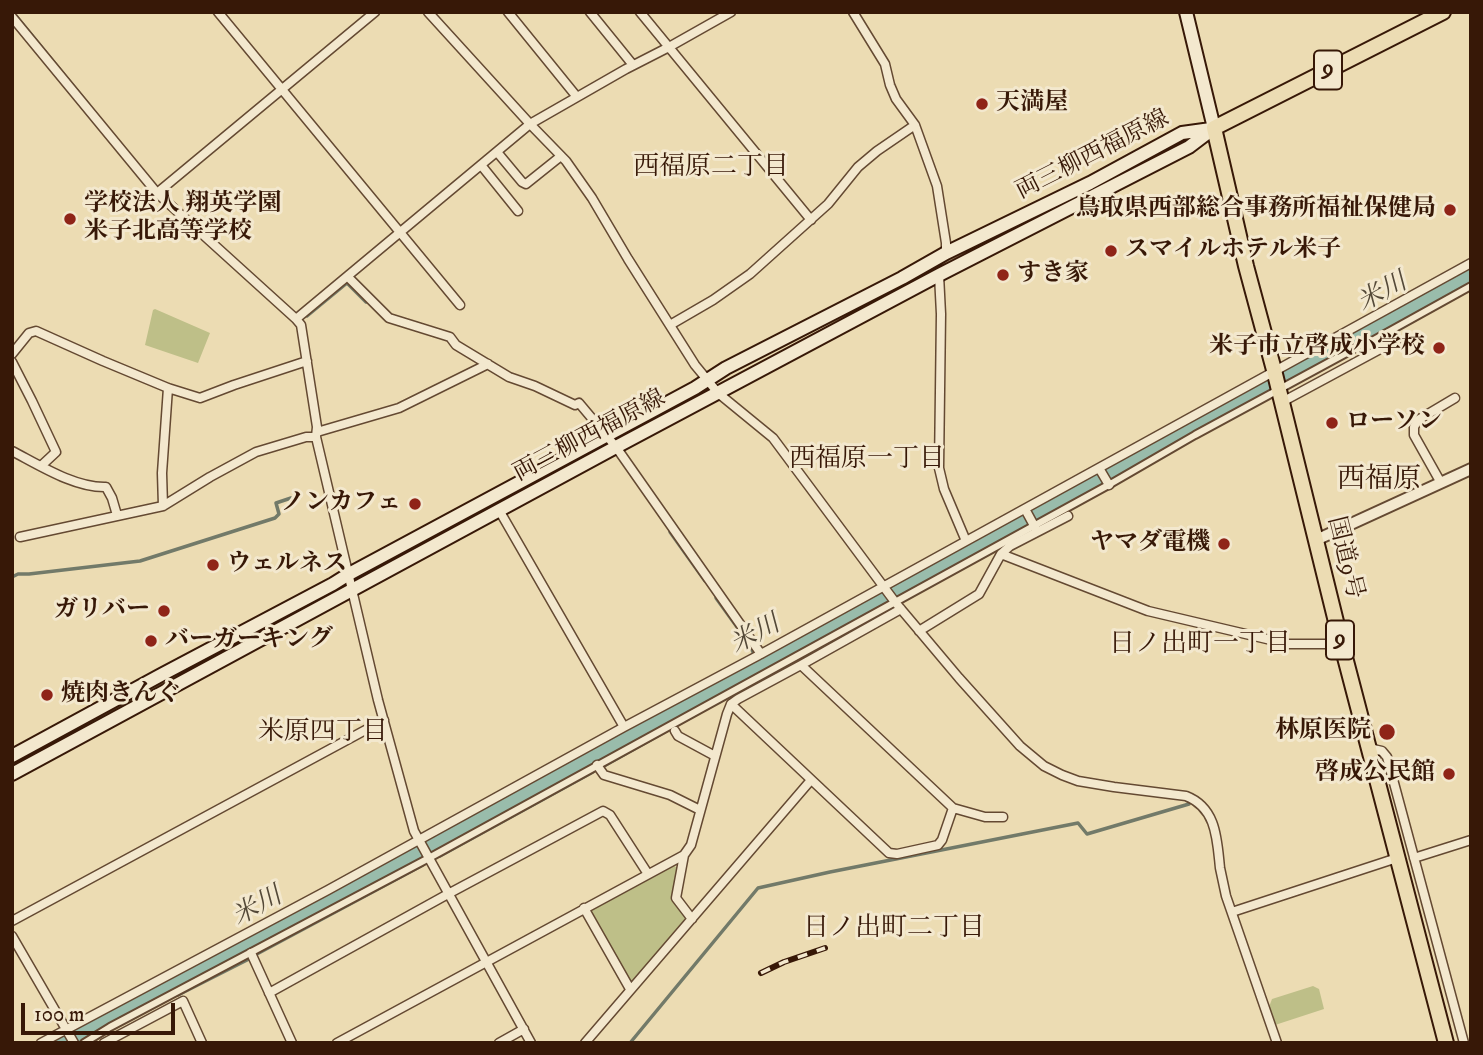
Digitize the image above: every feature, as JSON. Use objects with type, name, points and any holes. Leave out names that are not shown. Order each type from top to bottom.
[{"type":"highway","name":"9","points":[[1214,128],[1443,12]]},
{"type":"highway","name":"国道9号","points":[[1214,128],[1246,266],[1369,748],[1407,858],[1404,884],[1446,1043]]},
{"type":"main road","points":[[1186,12],[1214,128]]},
{"type":"main road","name":"両三柳西福原線","points":[[12,756],[607,436],[726,368],[946,253],[1090,183],[1182,133],[1214,128]]},
{"type":"main road","name":"両三柳西福原線","points":[[12,774],[616,447],[939,275],[1189,147],[1214,128]]},
{"type":"street","points":[[218,12],[460,304]]},
{"type":"street","points":[[157,194],[375,12]]},
{"type":"street","points":[[428,12],[561,156],[592,198],[628,260],[707,381],[773,438],[897,604],[1020,746],[1044,766],[1078,781],[1186,796],[1207,812],[1214,825],[1224,887],[1277,1043]]},
{"type":"street","points":[[508,12],[577,97]]},
{"type":"street","points":[[590,12],[633,65]]},
{"type":"street","points":[[640,12],[811,220]]},
{"type":"street","points":[[296,319],[530,124],[731,12]]},
{"type":"street","points":[[853,12],[884,64],[896,99],[915,125],[937,186],[946,253]]},
{"type":"street","points":[[12,17],[157,194],[301,325],[316,434],[384,720],[414,831],[531,1043]]},
{"type":"street","points":[[670,325],[750,274],[828,204],[858,167],[915,125]]},
{"type":"street","points":[[497,152],[526,184],[561,156]]},
{"type":"street","points":[[481,165],[518,211]]},
{"type":"street","points":[[41,1043],[420,842],[624,727],[966,541],[1026,512],[1471,263]]},
{"type":"street","points":[[939,275],[939,468],[944,489],[966,541]]},
{"type":"street","points":[[348,277],[389,318],[450,337],[456,345],[509,377],[575,405],[579,403],[616,447],[761,654]]},
{"type":"street","points":[[84,1043],[897,604],[1195,435],[1471,286]]},
{"type":"street","points":[[12,354],[29,333],[36,331],[168,388],[200,398],[307,361]]},
{"type":"street","points":[[1281,398],[1397,340]]},
{"type":"street","points":[[12,362],[56,452],[41,466]]},
{"type":"street","points":[[20,537],[163,506],[256,452],[399,408],[488,364]]},
{"type":"street","points":[[163,506],[168,388]]},
{"type":"street","points":[[1441,483],[1414,435],[1414,427],[1418,421],[1455,398]]},
{"type":"street","points":[[12,451],[86,485],[108,488],[117,515]]},
{"type":"street","points":[[1316,540],[1471,469]]},
{"type":"street","points":[[1101,471],[1108,484]]},
{"type":"street","points":[[499,510],[624,727]]},
{"type":"street","points":[[1026,512],[1035,527]]},
{"type":"street","points":[[919,631],[979,594],[1002,554],[1010,546],[1035,527],[1068,516]]},
{"type":"street","points":[[1002,554],[1148,611],[1288,644],[1341,642]]},
{"type":"street","points":[[692,919],[676,898],[684,855],[691,845],[731,704],[801,665],[897,604]]},
{"type":"street","points":[[801,665],[953,808],[985,817],[1003,817]]},
{"type":"street","points":[[731,704],[891,854],[938,845],[953,808]]},
{"type":"street","points":[[12,921],[384,720]]},
{"type":"street","points":[[675,731],[678,736],[715,755]]},
{"type":"street","points":[[597,765],[604,775],[670,795],[700,810]]},
{"type":"street","points":[[585,1043],[811,780]]},
{"type":"street","points":[[270,993],[603,811],[610,815],[648,874]]},
{"type":"street","points":[[1232,912],[1471,840]]},
{"type":"street","points":[[337,1043],[684,855]]},
{"type":"street","points":[[1407,858],[1464,1043]]},
{"type":"street","points":[[584,908],[630,989]]},
{"type":"street","points":[[12,936],[74,1043]]},
{"type":"street","points":[[251,953],[292,1043]]},
{"type":"street","points":[[104,1043],[184,1001],[202,1043]]},
{"type":"street","points":[[499,1043],[524,1029]]},
{"type":"green space","points":[[155,309],[210,333],[198,363],[145,345]]},
{"type":"green space","points":[[602,445],[603,447],[361,577],[362,575]]},
{"type":"green space","points":[[334,590],[331,594],[12,766],[12,764]]},
{"type":"green space","points":[[673,865],[679,869],[672,899],[685,915],[685,920],[632,981],[628,980],[591,913],[593,909]]},
{"type":"green space","points":[[1313,986],[1319,989],[1324,1009],[1275,1025],[1269,1007],[1272,999]]},
{"type":"waterway","points":[[13,12],[89,105]]},
{"type":"waterway","name":"米川","points":[[66,1043],[743,677],[1471,275]]},
{"type":"waterway","points":[[307,316],[347,283],[366,302]]},
{"type":"waterway","points":[[12,577],[18,574],[140,561],[275,518],[279,514],[276,503],[291,498]]},
{"type":"waterway","points":[[670,532],[705,581]]},
{"type":"waterway","points":[[716,598],[753,652]]},
{"type":"waterway","points":[[604,766],[713,705]]},
{"type":"waterway","points":[[440,856],[593,772]]},
{"type":"waterway","points":[[630,1043],[758,888],[1078,823],[1087,834],[1189,804]]},
{"type":"waterway","points":[[255,955],[423,865]]},
{"type":"waterway","points":[[178,995],[249,959]]},
{"type":"railway","points":[[761,973],[825,948]]},
{"type":"place","name":"天満屋","points":[[982,104]]},
{"type":"place","name":"鳥取県西部総合事務所福祉保健局","points":[[1450,210]]},
{"type":"place","name":"学校法人 翔英学園 米子北高等学校","points":[[70,219]]},
{"type":"place","name":"スマイルホテル米子","points":[[1111,251]]},
{"type":"place","name":"すき家","points":[[1003,275]]},
{"type":"place","name":"米子市立啓成小学校","points":[[1439,348]]},
{"type":"place","name":"ローソン","points":[[1332,423]]},
{"type":"place","name":"ノンカフェ","points":[[415,504]]},
{"type":"place","name":"ヤマダ電機","points":[[1224,544]]},
{"type":"place","name":"ウェルネス","points":[[213,565]]},
{"type":"place","name":"ガリバー","points":[[164,611]]},
{"type":"place","name":"バーガーキング","points":[[151,641]]},
{"type":"place","name":"焼肉きんぐ","points":[[47,695]]},
{"type":"place","name":"林原医院","points":[[1387,732]]},
{"type":"place","name":"啓成公民館","points":[[1449,774]]},
{"type":"district","name":"西福原二丁目","points":[[711,169]]},
{"type":"district","name":"西福原一丁目","points":[[867,461]]},
{"type":"district","name":"西福原","points":[[1379,481]]},
{"type":"district","name":"日ノ出町一丁目","points":[[1200,646]]},
{"type":"district","name":"米原四丁目","points":[[323,734]]},
{"type":"district","name":"日ノ出町二丁目","points":[[894,930]]}]
